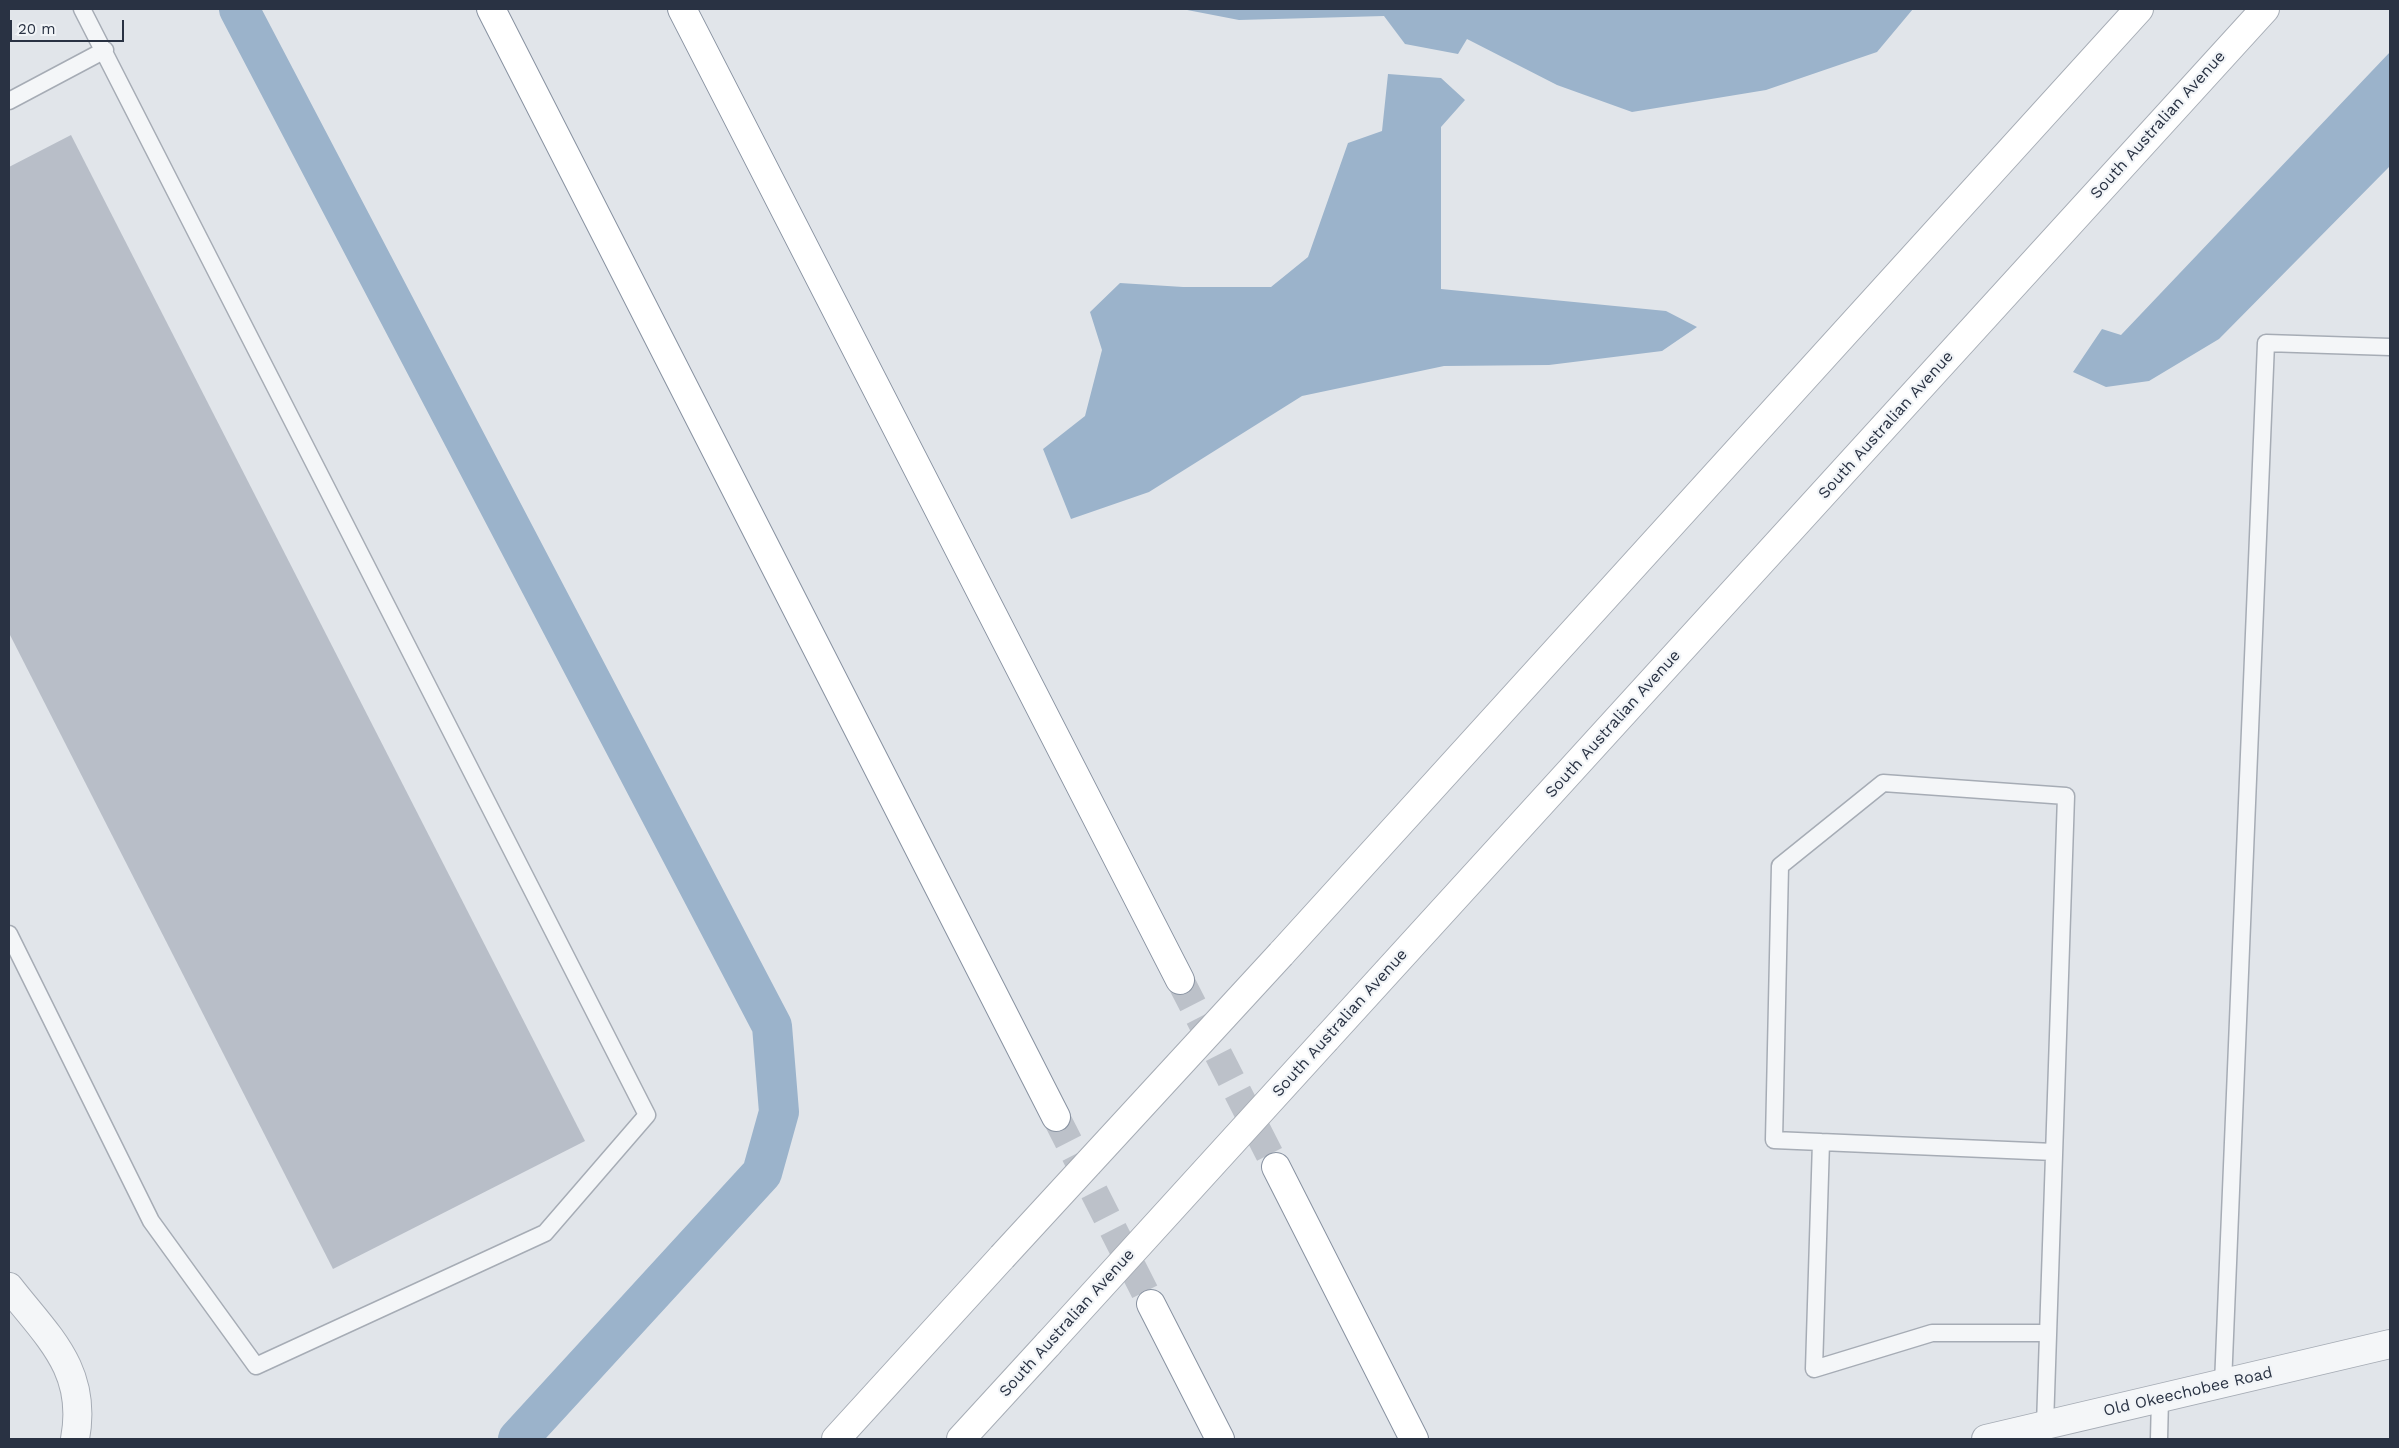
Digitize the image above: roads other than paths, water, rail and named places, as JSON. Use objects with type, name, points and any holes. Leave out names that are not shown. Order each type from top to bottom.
[{"type":"main road","points":[[491,9],[1056,1117]]},
{"type":"main road","points":[[682,9],[1180,980]]},
{"type":"main road","points":[[836,1439],[1281,954],[2139,9]]},
{"type":"main road","name":"South Australian Avenue","points":[[961,1439],[2264,9]]},
{"type":"main road","points":[[1276,1168],[1414,1439]]},
{"type":"main road","points":[[1151,1304],[1220,1439]]},
{"type":"street","points":[[10,1292],[63,1356],[72,1378],[78,1403],[75,1439]]},
{"type":"street","name":"Old Okeechobee Road","points":[[1986,1439],[2030,1432],[2160,1398],[2390,1344]]},
{"type":"lane","points":[[9,934],[151,1221],[256,1366],[545,1233],[647,1115],[105,50],[82,9]]},
{"type":"lane","points":[[9,101],[105,50]]},
{"type":"lane","points":[[2223,1384],[2266,343],[2390,347]]},
{"type":"lane","points":[[2030,1432],[2048,1333],[2066,796],[1883,784],[1780,866],[1774,1140],[2054,1152]]},
{"type":"lane","points":[[1821,1142],[1814,1369],[1932,1334],[2048,1333]]},
{"type":"lane","points":[[2159,1439],[2160,1398]]},
{"type":"water","points":[[1182,9],[1913,9],[1877,52],[1766,90],[1632,112],[1557,85],[1467,39],[1458,54],[1405,44],[1384,16],[1239,20]]},
{"type":"water","points":[[2390,52],[2390,166],[2219,339],[2149,381],[2106,387],[2073,372],[2102,329],[2121,335]]},
{"type":"water","points":[[1388,74],[1441,78],[1465,100],[1441,127],[1441,289],[1666,311],[1697,327],[1662,351],[1549,365],[1444,366],[1302,396],[1149,492],[1071,519],[1043,449],[1085,416],[1102,350],[1090,312],[1120,283],[1183,287],[1271,287],[1308,257],[1348,143],[1382,131]]},
{"type":"waterway","points":[[239,9],[772,1026],[779,1112],[762,1173],[518,1439]]},
{"type":"tunnel","points":[[1180,980],[1276,1167]]},
{"type":"tunnel","points":[[1056,1117],[1151,1304]]}]
